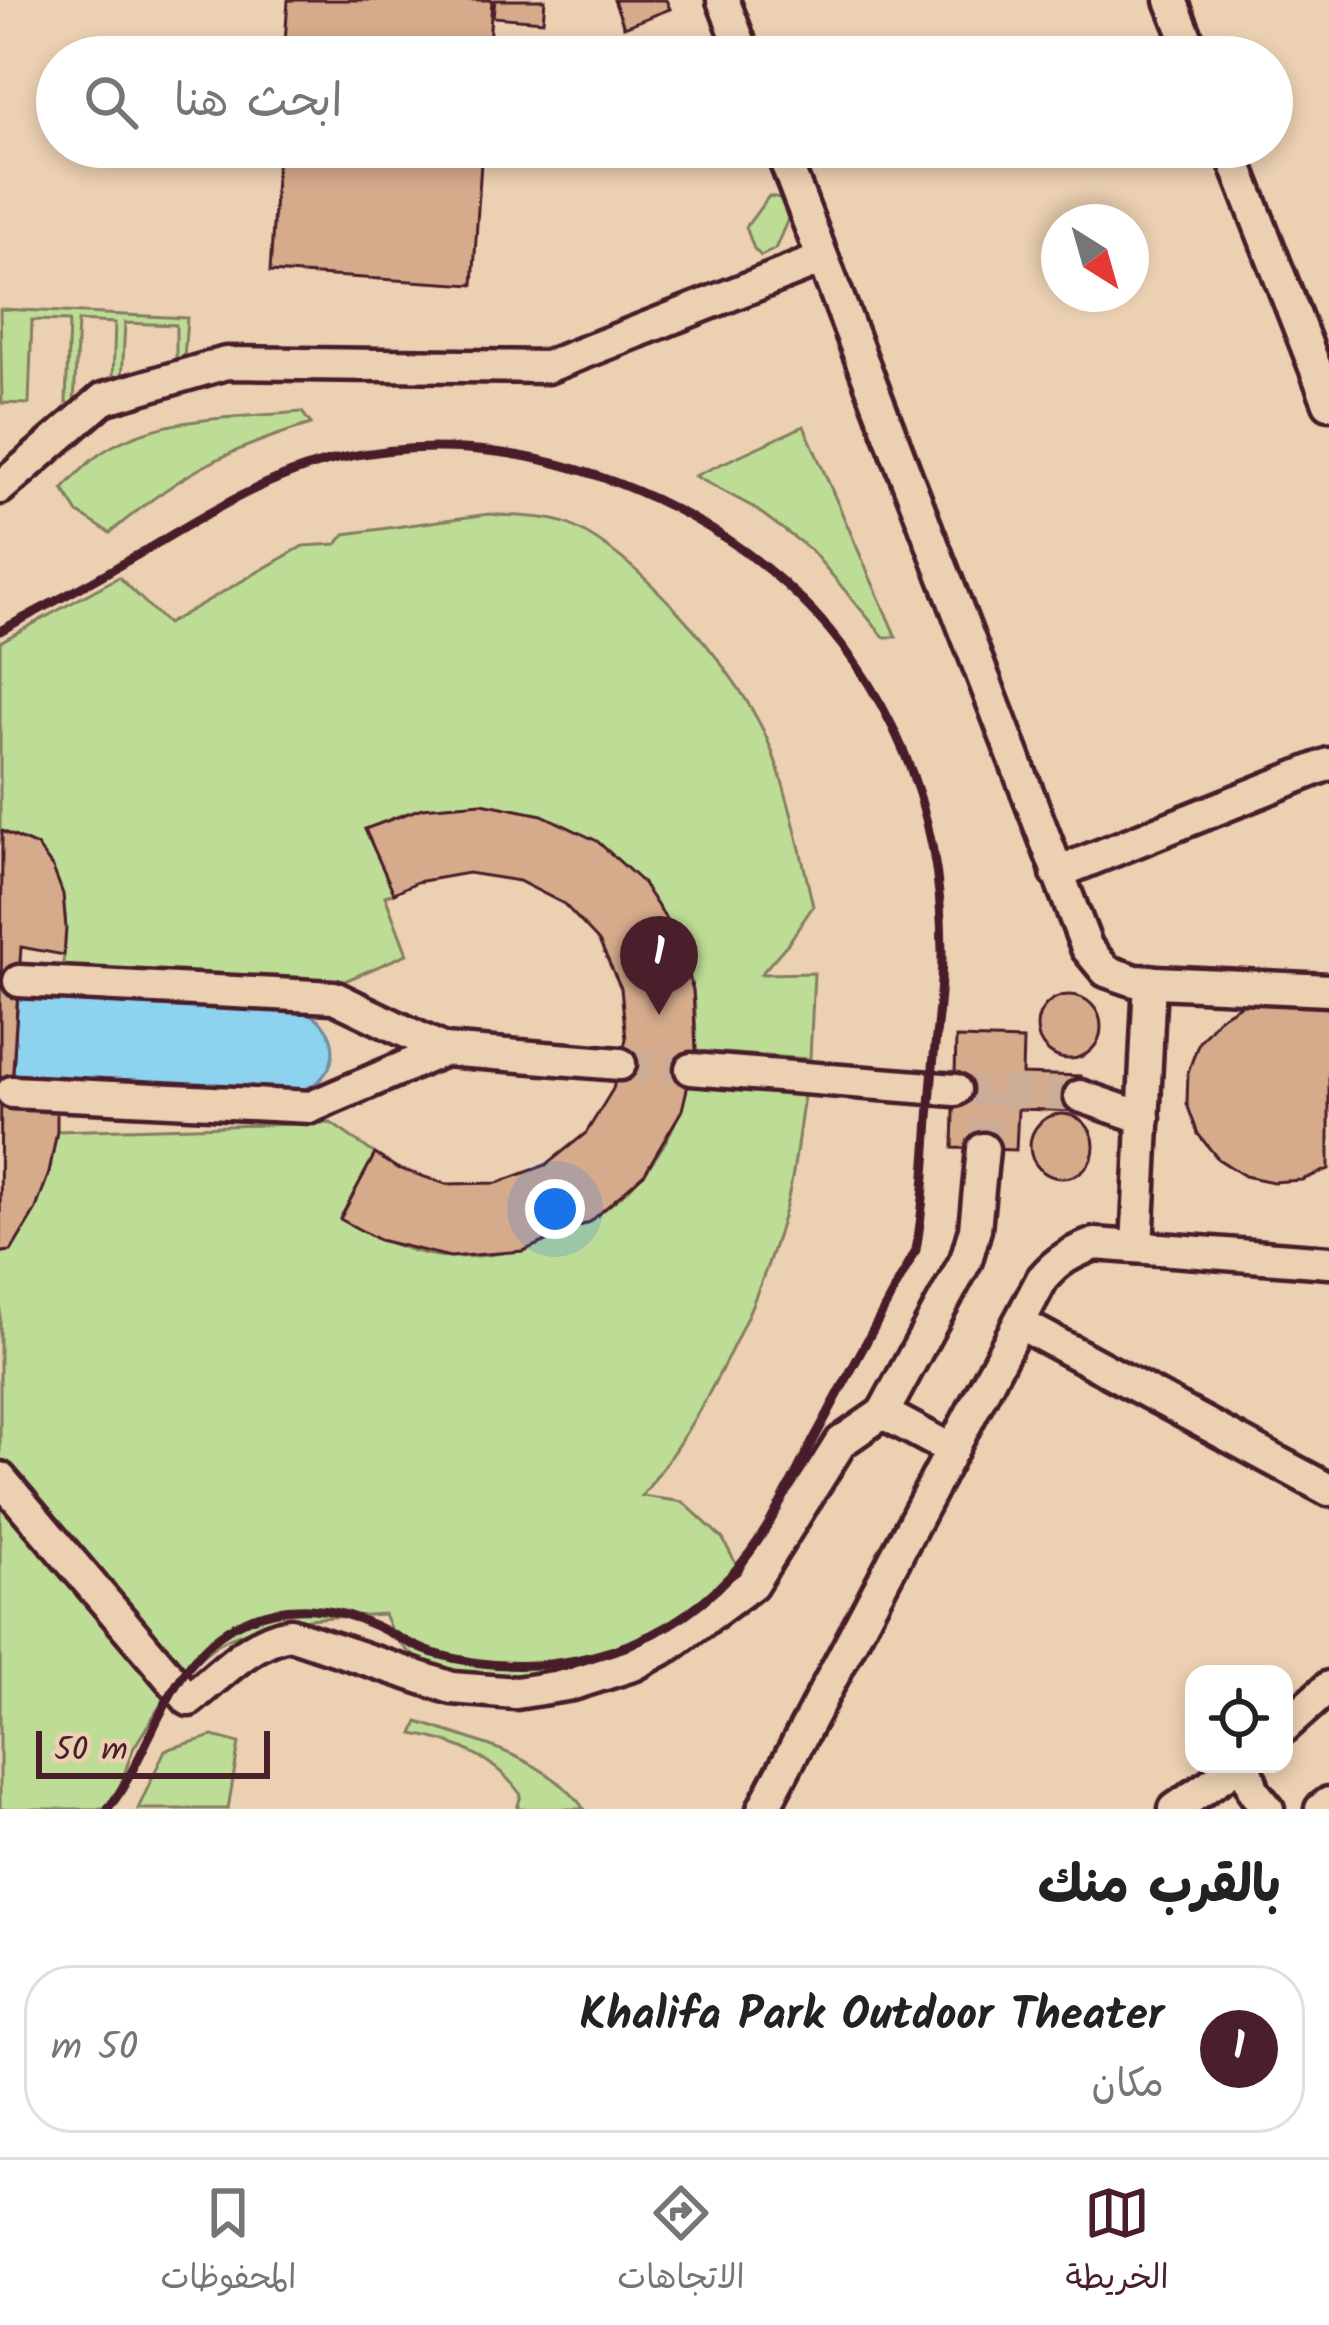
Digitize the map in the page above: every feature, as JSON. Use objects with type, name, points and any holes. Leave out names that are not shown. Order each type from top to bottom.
[{"type":"street","points":[[723,0],[737,36]]},
{"type":"street","points":[[1171,0],[1185,36]]},
{"type":"street","points":[[788,168],[1081,935],[1095,960],[1120,978],[1329,990]]},
{"type":"street","points":[[1237,168],[1329,403]]},
{"type":"street","points":[[0,488],[103,399],[226,363],[548,367],[822,259]]},
{"type":"street","points":[[1058,873],[1329,764]]},
{"type":"street","points":[[19,981],[334,997],[444,1050],[620,1064]]},
{"type":"street","points":[[1137,1247],[1150,981]]},
{"type":"street","points":[[12,1092],[311,1107],[444,1050]]},
{"type":"street","points":[[692,1069],[955,1090]]},
{"type":"street","points":[[1080,1096],[1144,1118]]},
{"type":"street","points":[[0,1478],[189,1700],[252,1649],[274,1636],[290,1634],[452,1688],[516,1693],[573,1684],[633,1665],[714,1615],[752,1584],[841,1442],[883,1413],[966,1260],[975,1228],[983,1149]]},
{"type":"street","points":[[763,1809],[1042,1280],[1065,1257],[1095,1244],[1329,1262]]},
{"type":"street","points":[[1019,1323],[1329,1490]]},
{"type":"street","points":[[883,1413],[952,1450]]},
{"type":"street","points":[[1293,1719],[1329,1688]]},
{"type":"street","points":[[1184,1808],[1231,1773]]},
{"type":"street","points":[[1247,1773],[1268,1809]]},
{"type":"street","points":[[1322,1809],[1329,1803]]},
{"type":"green space","points":[[769,196],[786,199],[791,212],[775,249],[761,256],[746,227]]},
{"type":"green space","points":[[0,309],[187,318],[184,358],[176,360],[176,325],[125,323],[122,379],[113,379],[115,323],[78,321],[74,404],[66,403],[69,321],[32,320],[29,404],[2,403]]},
{"type":"green space","points":[[302,412],[311,424],[204,467],[110,533],[78,513],[63,489],[97,456],[143,433],[196,421]]},
{"type":"green space","points":[[804,426],[896,637],[884,637],[811,550],[753,507],[695,476]]},
{"type":"green space","points":[[489,514],[561,522],[597,540],[680,614],[748,703],[778,770],[813,906],[761,974],[814,973],[810,1059],[696,1051],[692,986],[677,942],[655,903],[628,870],[595,843],[558,823],[518,810],[474,805],[427,808],[365,829],[394,893],[385,896],[407,954],[345,981],[62,970],[66,926],[60,885],[39,852],[0,832],[0,642],[119,577],[167,624],[303,546],[337,544],[345,534]]},
{"type":"green space","points":[[688,1083],[805,1090],[787,1202],[758,1290],[706,1399],[642,1496],[683,1502],[723,1539],[738,1568],[703,1612],[659,1645],[561,1681],[462,1676],[412,1655],[394,1637],[384,1614],[342,1616],[277,1623],[237,1635],[213,1647],[182,1675],[0,1467],[0,1253],[11,1251],[34,1208],[57,1131],[331,1123],[375,1154],[341,1219],[425,1254],[494,1254],[569,1231],[632,1186],[675,1122]]},
{"type":"green space","points":[[0,1494],[168,1693],[133,1749],[112,1809],[0,1809]]},
{"type":"green space","points":[[418,1722],[530,1764],[569,1791],[584,1809],[517,1809],[521,1795],[500,1771],[459,1747],[413,1734]]},
{"type":"green space","points":[[213,1736],[239,1743],[228,1809],[138,1809],[165,1750]]},
{"type":"water","points":[[0,993],[307,1012],[328,1031],[333,1054],[323,1076],[299,1091],[0,1074]]},
{"type":"building","points":[[288,0],[492,0],[489,36],[285,36]]},
{"type":"building","points":[[495,0],[545,0],[543,21],[493,17]]},
{"type":"building","points":[[614,0],[666,0],[670,9],[624,27]]},
{"type":"building","points":[[277,168],[481,168],[473,285],[270,272]]},
{"type":"building","points":[[482,803],[542,815],[597,841],[642,882],[675,933],[693,990],[696,1051],[682,1110],[645,1173],[590,1222],[523,1251],[450,1257],[379,1240],[340,1219],[375,1154],[397,1168],[446,1184],[497,1183],[546,1165],[586,1133],[613,1089],[626,1039],[621,988],[599,941],[564,904],[519,881],[468,873],[417,882],[394,893],[365,829],[422,808]]},
{"type":"building","points":[[2,831],[37,846],[53,868],[63,894],[66,928],[64,955],[21,947],[11,1103],[57,1107],[57,1131],[35,1211],[11,1251],[0,1252]]},
{"type":"building","points":[[0,987],[18,988],[12,1086],[0,1085]]},
{"type":"building","points":[[1069,995],[1091,1005],[1101,1027],[1091,1049],[1069,1059],[1047,1049],[1037,1027],[1047,1005]]},
{"type":"building","points":[[1310,999],[1329,1009],[1329,1169],[1302,1180],[1273,1182],[1245,1176],[1218,1159],[1198,1134],[1187,1104],[1188,1072],[1199,1042],[1220,1017],[1247,1001]]},
{"type":"building","points":[[956,1038],[1023,1040],[1022,1074],[1081,1076],[1079,1111],[1018,1109],[1016,1150],[953,1148]]},
{"type":"building","points":[[1062,1114],[1084,1124],[1094,1146],[1084,1168],[1062,1178],[1040,1168],[1030,1146],[1040,1124]]},
{"type":"tunnel","points":[[620,1064],[691,1069]]},
{"type":"tunnel","points":[[955,1090],[1080,1096]]},
{"type":"tunnel","points":[[983,1149],[989,1092]]},
{"type":"railway","points":[[0,631],[229,502],[281,477],[337,459],[418,448],[459,449],[499,452],[579,470],[655,499],[720,535],[777,578],[827,627],[867,682],[900,742],[923,808],[937,878],[941,984],[916,1250],[774,1515],[732,1574],[668,1625],[594,1656],[554,1663],[473,1662],[433,1653],[360,1619],[327,1611],[276,1611],[244,1621],[219,1636],[180,1679],[108,1809]]},
{"type":"place","name":"Khalifa Park Outdoor Theater","points":[[659,1015]]}]
